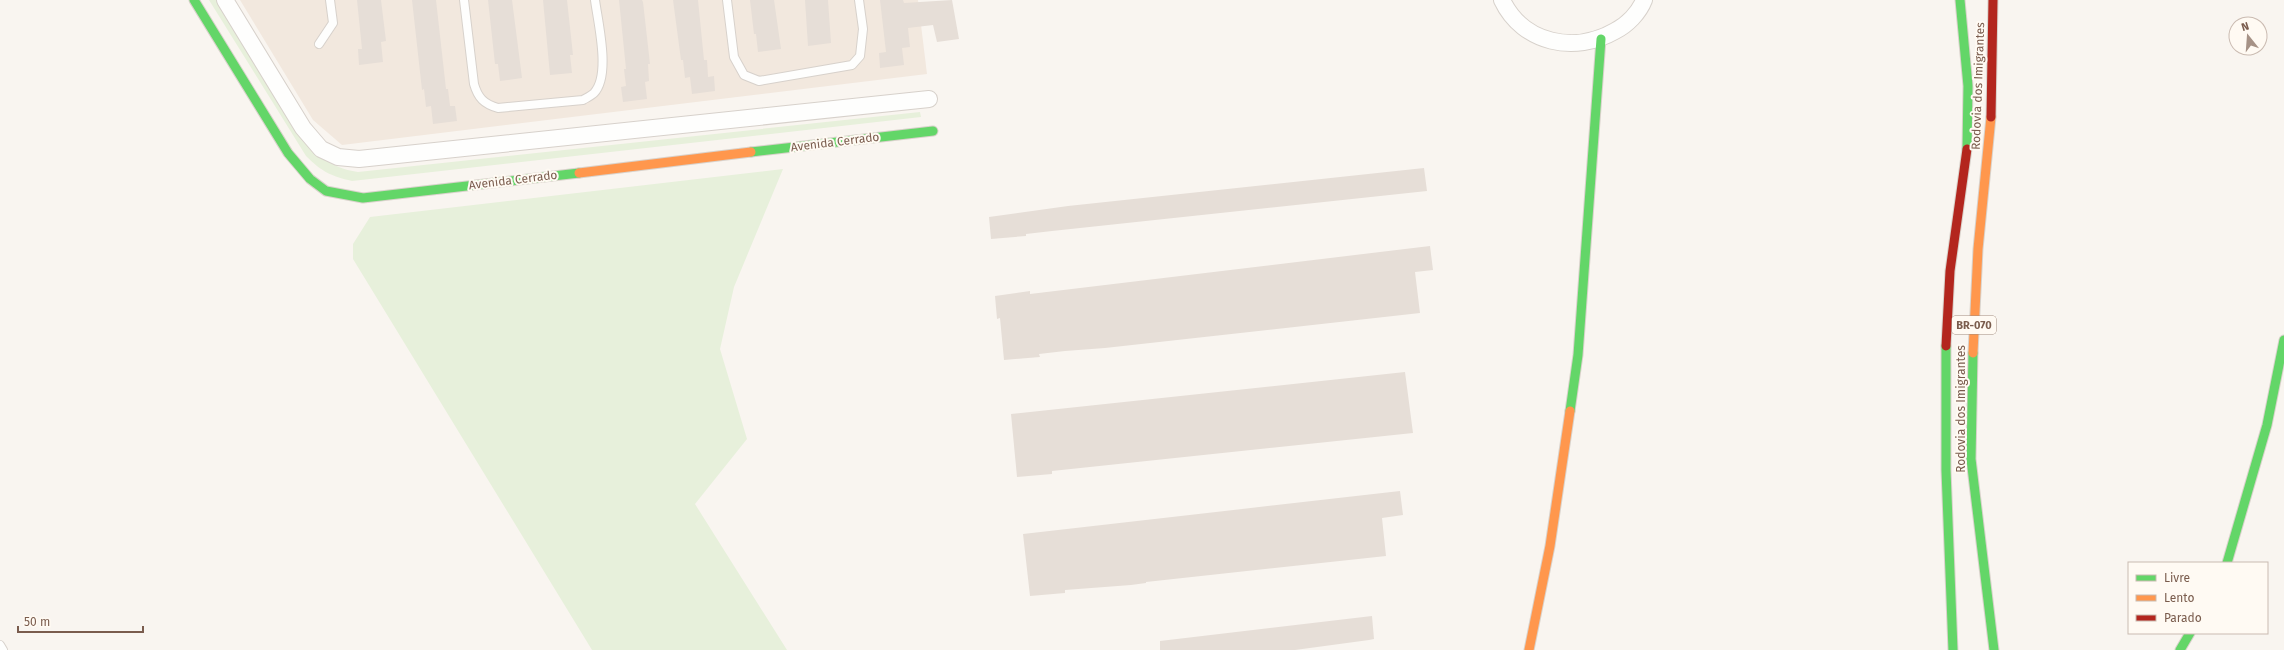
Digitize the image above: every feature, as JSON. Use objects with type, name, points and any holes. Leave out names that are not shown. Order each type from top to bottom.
[{"type":"main road","name":"Avenida Cerrado","points":[[194,0],[288,153],[304,173],[326,191],[342,195],[363,198],[933,131]]},
{"type":"main road","points":[[1953,650],[1944,379],[1948,288],[1968,139],[1967,51],[1960,0]]},
{"type":"main road","name":"Rodovia dos Imigrantes","points":[[1993,0],[1991,124],[1978,248],[1971,381],[1971,459],[1994,650]]},
{"type":"main road","points":[[1529,650],[1550,546],[1578,355],[1601,40]]},
{"type":"main road","points":[[2227,562],[2258,463],[2277,384],[2284,340]]},
{"type":"main road","points":[[2180,650],[2189,634]]},
{"type":"street","points":[[225,0],[303,128],[321,150],[338,157],[359,159],[929,98]]},
{"type":"street","points":[[1502,0],[1508,11],[1525,29],[1547,40],[1574,44],[1601,40],[1624,26],[1642,6],[1644,0]]},
{"type":"lane","points":[[319,44],[333,22],[330,0]]},
{"type":"lane","points":[[464,0],[474,84],[478,96],[488,105],[498,108],[583,100],[594,93],[600,81],[603,63],[595,0]]},
{"type":"lane","points":[[727,0],[734,57],[744,75],[759,81],[852,66],[860,56],[862,29],[859,0]]},
{"type":"lane","points":[[0,645],[3,650]]},
{"type":"shaded area","points":[[240,0],[918,0],[927,74],[342,145],[313,120]]},
{"type":"green space","points":[[209,0],[219,0],[320,157],[338,167],[358,172],[920,112],[921,117],[352,181],[327,173],[306,156]]},
{"type":"green space","points":[[783,169],[734,287],[720,349],[747,439],[695,504],[787,650],[592,650],[353,259],[353,244],[370,217]]},
{"type":"building","points":[[357,0],[381,0],[386,41],[381,42],[383,62],[359,65],[358,49],[362,49]]},
{"type":"building","points":[[412,0],[436,0],[446,89],[448,89],[450,106],[455,106],[457,121],[433,124],[431,106],[426,107],[424,89],[422,90]]},
{"type":"building","points":[[488,0],[512,0],[522,78],[500,81],[498,64],[495,64]]},
{"type":"building","points":[[543,0],[567,0],[573,55],[570,55],[572,73],[550,75]]},
{"type":"building","points":[[619,0],[642,0],[643,2],[650,64],[648,64],[649,81],[645,82],[647,99],[623,102],[621,87],[626,86],[624,69],[626,69]]},
{"type":"building","points":[[673,0],[698,0],[704,60],[707,60],[708,77],[714,76],[715,91],[692,94],[690,77],[685,78],[683,60],[681,60]]},
{"type":"building","points":[[750,0],[774,0],[781,49],[758,52],[756,34],[754,34]]},
{"type":"building","points":[[805,0],[828,0],[831,43],[808,46]]},
{"type":"building","points":[[880,0],[903,0],[904,3],[952,0],[959,39],[937,42],[933,25],[908,28],[910,47],[902,48],[904,65],[880,68],[879,53],[886,52]]},
{"type":"building","points":[[1424,168],[1427,191],[1052,231],[1026,234],[1026,236],[991,239],[989,217],[1068,206]]},
{"type":"building","points":[[1430,246],[1433,270],[1415,272],[1420,313],[1105,348],[1065,351],[1039,354],[1040,357],[1004,360],[1000,318],[997,319],[995,296],[1030,291],[1030,294]]},
{"type":"building","points":[[1405,372],[1413,433],[1052,471],[1052,474],[1017,477],[1011,414]]},
{"type":"building","points":[[1400,491],[1403,515],[1382,518],[1386,556],[1146,582],[1131,585],[1065,590],[1065,593],[1030,596],[1023,534]]},
{"type":"building","points":[[1372,616],[1374,639],[1369,640],[1295,650],[1160,650],[1160,641]]},
{"type":"traffic: fast","points":[[194,0],[288,153],[310,179],[326,191],[363,198],[579,173]]},
{"type":"traffic: fast","points":[[1960,0],[1968,86],[1967,149]]},
{"type":"traffic: fast","points":[[1570,411],[1578,355],[1601,39]]},
{"type":"traffic: fast","points":[[751,152],[933,131]]},
{"type":"traffic: fast","points":[[2227,562],[2267,425],[2284,340]]},
{"type":"traffic: fast","points":[[1946,346],[1946,470],[1953,650]]},
{"type":"traffic: fast","points":[[1973,353],[1971,459],[1994,650]]},
{"type":"traffic: fast","points":[[2180,650],[2189,634]]},
{"type":"traffic: slow","points":[[1973,353],[1978,249],[1991,117]]},
{"type":"traffic: slow","points":[[579,173],[751,152]]},
{"type":"traffic: slow","points":[[1529,650],[1550,546],[1570,411]]},
{"type":"traffic: jam","points":[[1991,117],[1993,0]]},
{"type":"traffic: jam","points":[[1946,346],[1950,271],[1967,149]]}]
